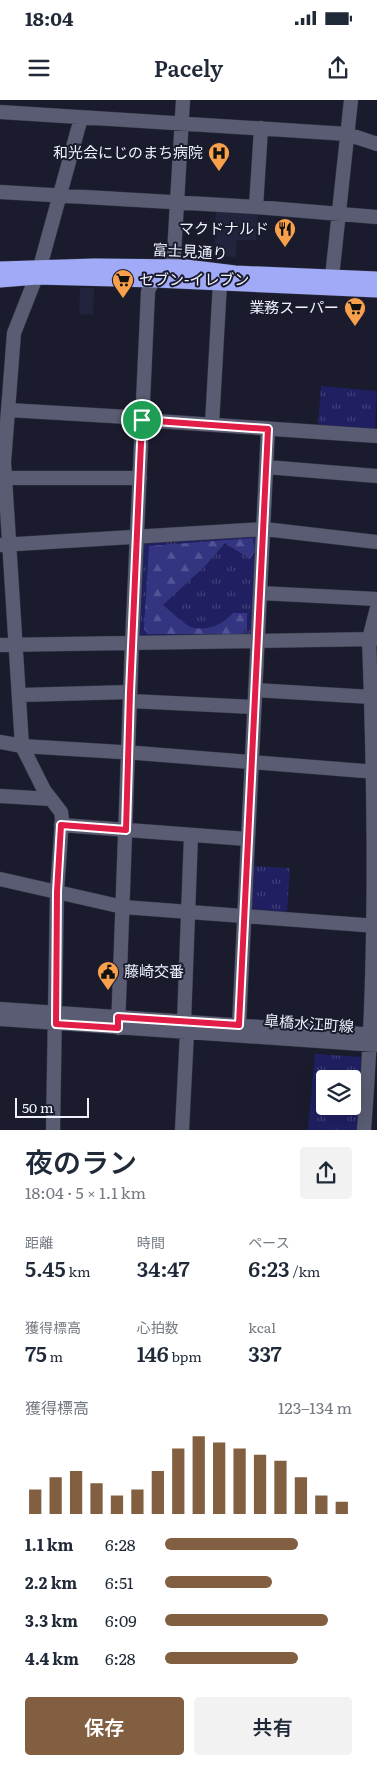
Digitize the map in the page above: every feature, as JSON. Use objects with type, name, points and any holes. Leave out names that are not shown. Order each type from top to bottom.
[{"type":"highway","name":"富士見通り","points":[[0,280],[39,272],[95,266],[186,267],[235,273],[377,279]]},
{"type":"highway","name":"富士見通り","points":[[0,269],[155,280],[377,290]]},
{"type":"street","points":[[118,1022],[132,643],[148,292],[149,286],[169,267],[174,254],[183,100]]},
{"type":"street","points":[[332,277],[351,100]]},
{"type":"street","points":[[0,112],[347,134],[377,144]]},
{"type":"street","points":[[53,1130],[57,892],[62,819],[61,812],[44,790],[22,746],[20,695],[5,545],[4,449],[14,332],[39,272],[81,118]]},
{"type":"street","points":[[256,207],[261,128]]},
{"type":"street","points":[[0,192],[256,207],[377,217]]},
{"type":"street","points":[[212,424],[220,283]]},
{"type":"street","points":[[8,410],[377,436]]},
{"type":"street","points":[[239,1025],[268,429]]},
{"type":"street","points":[[266,467],[377,476]]},
{"type":"street","points":[[4,486],[140,478]]},
{"type":"street","points":[[5,545],[264,529],[377,542]]},
{"type":"street","points":[[260,593],[377,599]]},
{"type":"street","points":[[369,1123],[375,1040],[377,926],[375,772],[371,697],[373,639],[377,608]]},
{"type":"street","points":[[0,645],[373,639]]},
{"type":"street","points":[[255,690],[371,697]]},
{"type":"street","points":[[20,695],[130,696],[254,707]]},
{"type":"street","points":[[0,742],[22,746],[128,752],[375,772]]},
{"type":"street","points":[[0,796],[51,798]]},
{"type":"street","points":[[61,825],[247,839]]},
{"type":"street","points":[[182,1130],[191,835]]},
{"type":"street","points":[[0,879],[123,907],[377,926]]},
{"type":"street","name":"皐橋水江町線","points":[[0,1009],[56,1018]]},
{"type":"street","name":"皐橋水江町線","points":[[0,1019],[56,1018],[375,1040]]},
{"type":"street","name":"皐橋水江町線","points":[[185,1027],[239,1025],[375,1040]]},
{"type":"shaded area","points":[[216,209],[258,211],[256,240],[237,240],[236,257],[214,256]]},
{"type":"shaded area","points":[[80,288],[94,288],[93,315],[79,314]]},
{"type":"green space","points":[[321,386],[377,391],[375,431],[318,426]]},
{"type":"green space","points":[[253,535],[257,539],[253,632],[250,636],[143,638],[140,635],[143,547],[146,543]]},
{"type":"green space","points":[[253,538],[255,550],[250,559],[225,543],[205,566],[163,605],[185,623],[197,628],[215,626],[225,621],[233,613],[247,613],[247,628],[242,634],[148,634],[144,629],[149,546]]},
{"type":"green space","points":[[252,866],[290,868],[287,913],[249,911]]},
{"type":"green space","points":[[315,1054],[361,1057],[364,1060],[361,1095],[361,1070],[316,1070],[316,1115],[359,1115],[358,1130],[308,1130]]},
{"type":"place","name":"和光会にじのまち病院","points":[[219,172]]},
{"type":"place","name":"マクドナルド","points":[[285,248]]},
{"type":"place","name":"セブン-イレブン","points":[[123,299]]},
{"type":"place","name":"業務スーパー","points":[[355,327]]},
{"type":"place","name":"藤崎交番","points":[[108,991]]},
{"type":"route","points":[[142,420],[268,429],[239,1025],[118,1017],[118,1028],[56,1024],[57,892],[61,825],[126,830],[142,420]]}]
